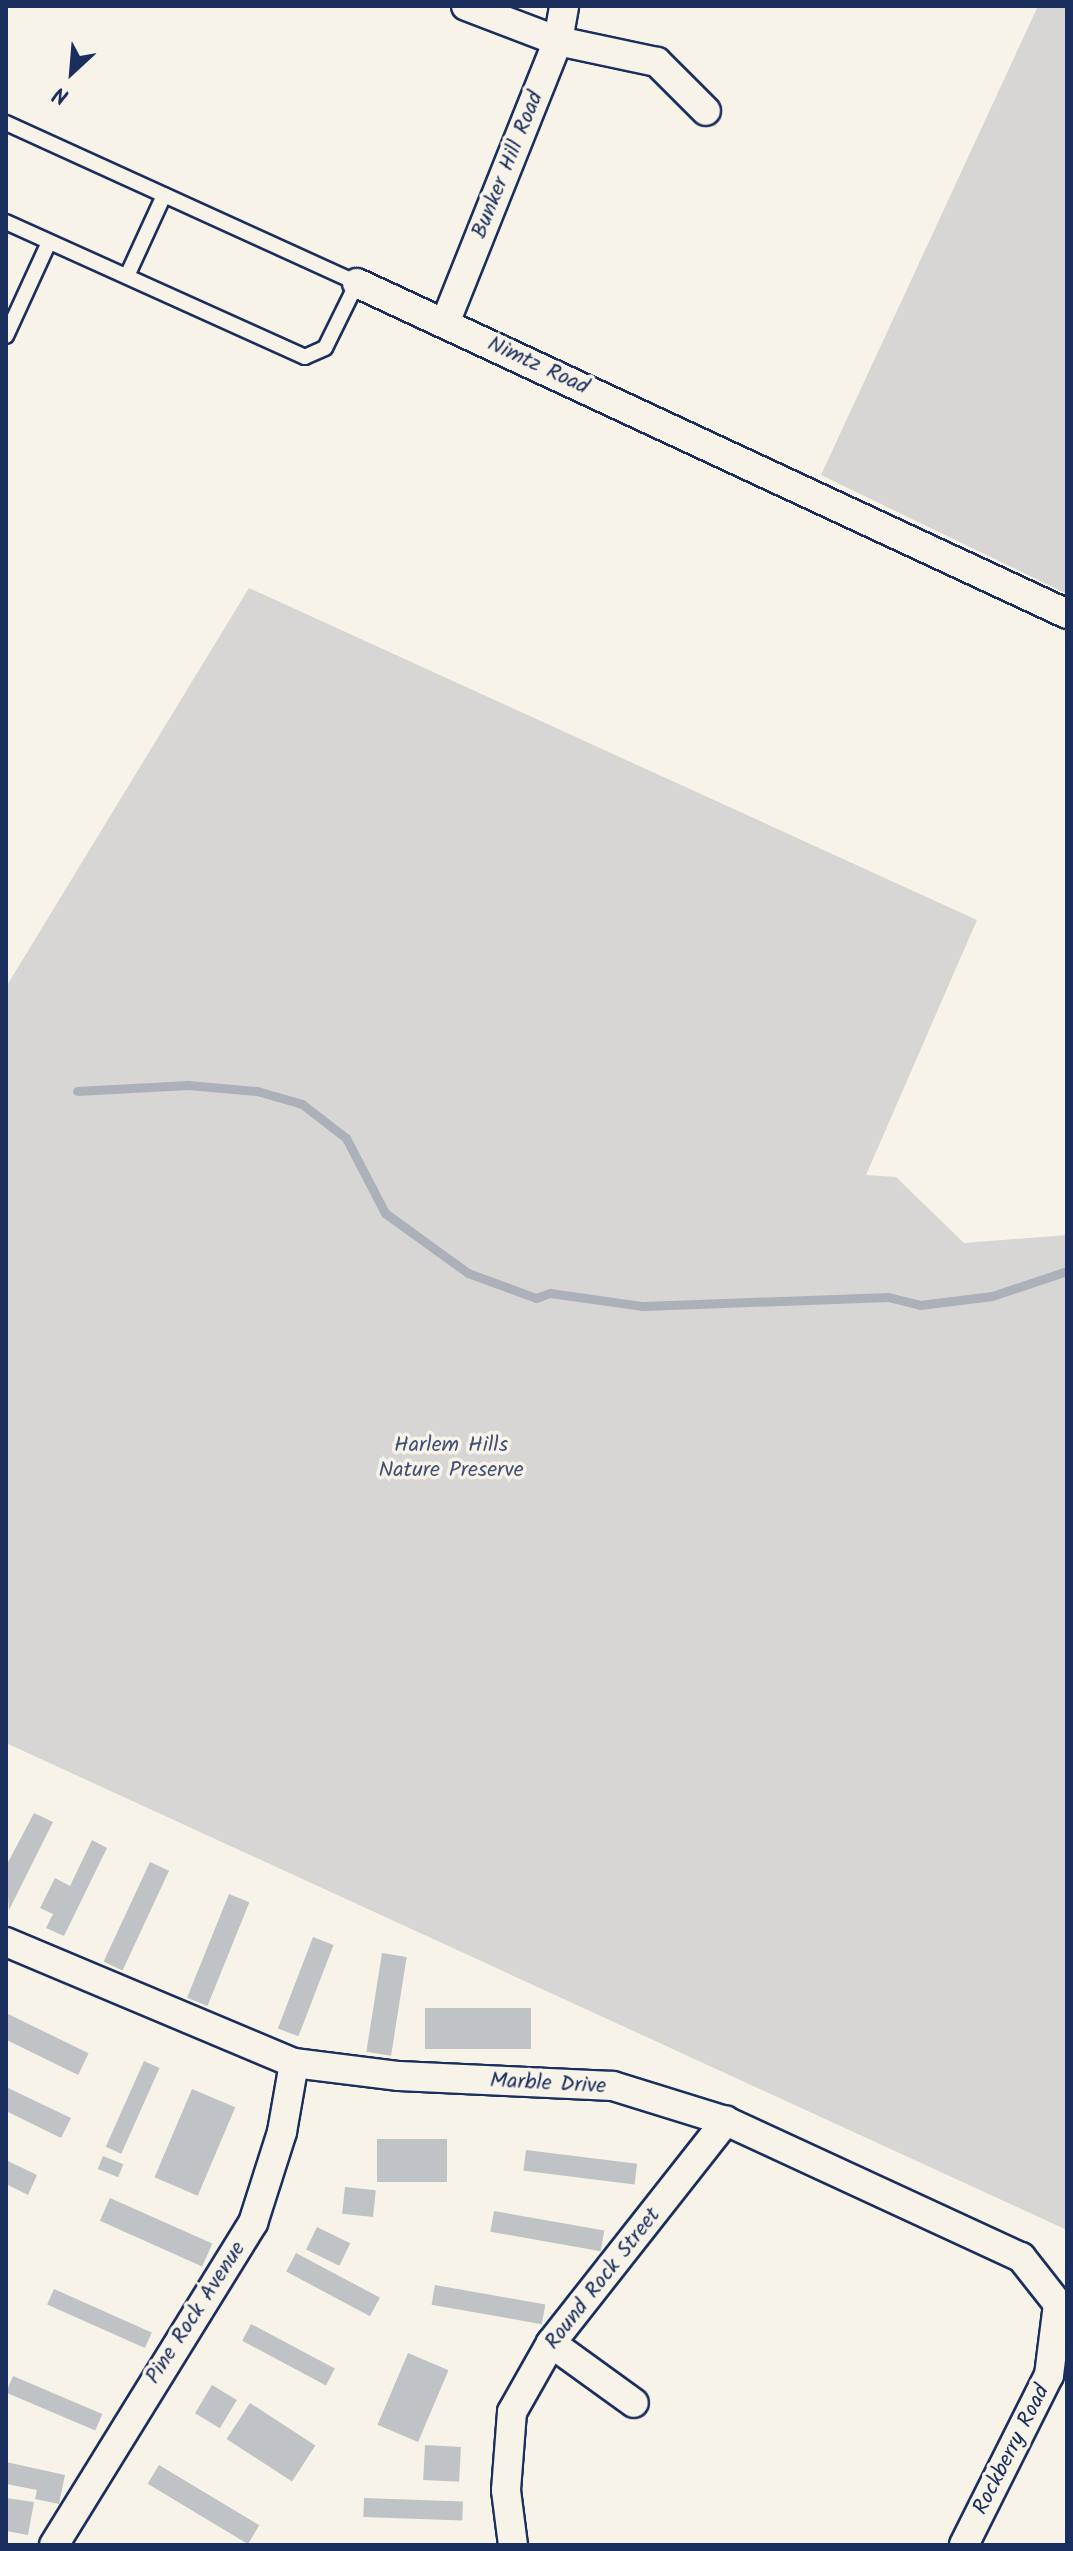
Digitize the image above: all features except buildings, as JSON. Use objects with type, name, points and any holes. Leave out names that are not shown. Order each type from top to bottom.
[{"type":"street","points":[[466,6],[558,41],[657,62],[706,111]]},
{"type":"street","name":"Bunker Hill Road","points":[[445,323],[558,41],[564,6]]},
{"type":"street","name":"Nimtz Road","points":[[357,283],[1067,614]]},
{"type":"street","name":"Marble Drive","points":[[6,1942],[294,2063],[399,2076],[613,2086],[726,2121],[1021,2257],[1058,2304]]},
{"type":"street","name":"Pine Rock Avenue","points":[[54,2545],[253,2223],[282,2132],[294,2063]]},
{"type":"street","name":"Round Rock Street","points":[[513,2545],[506,2490],[512,2412],[551,2343],[726,2121]]},
{"type":"street","name":"Rockberry Road","points":[[964,2545],[1049,2375],[1058,2304]]},
{"type":"street","points":[[551,2343],[634,2403]]},
{"type":"lane","name":"Nimtz Road","points":[[6,123],[357,283]]},
{"type":"lane","points":[[127,276],[164,195]]},
{"type":"lane","points":[[6,222],[305,357],[325,348],[357,283]]},
{"type":"lane","points":[[6,336],[49,242]]},
{"type":"green space","points":[[1038,6],[1067,6],[1067,594],[821,475]]},
{"type":"green space","name":"Harlem Hills Nature Preserve","points":[[249,588],[977,920],[866,1175],[896,1177],[964,1243],[1067,1235],[1067,2230],[6,1743],[6,987]]},
{"type":"waterway","points":[[77,1091],[188,1085],[257,1091],[302,1104],[346,1138],[385,1213],[468,1273],[536,1298],[550,1293],[643,1306],[888,1297],[920,1305],[992,1296],[1067,1271]]}]
